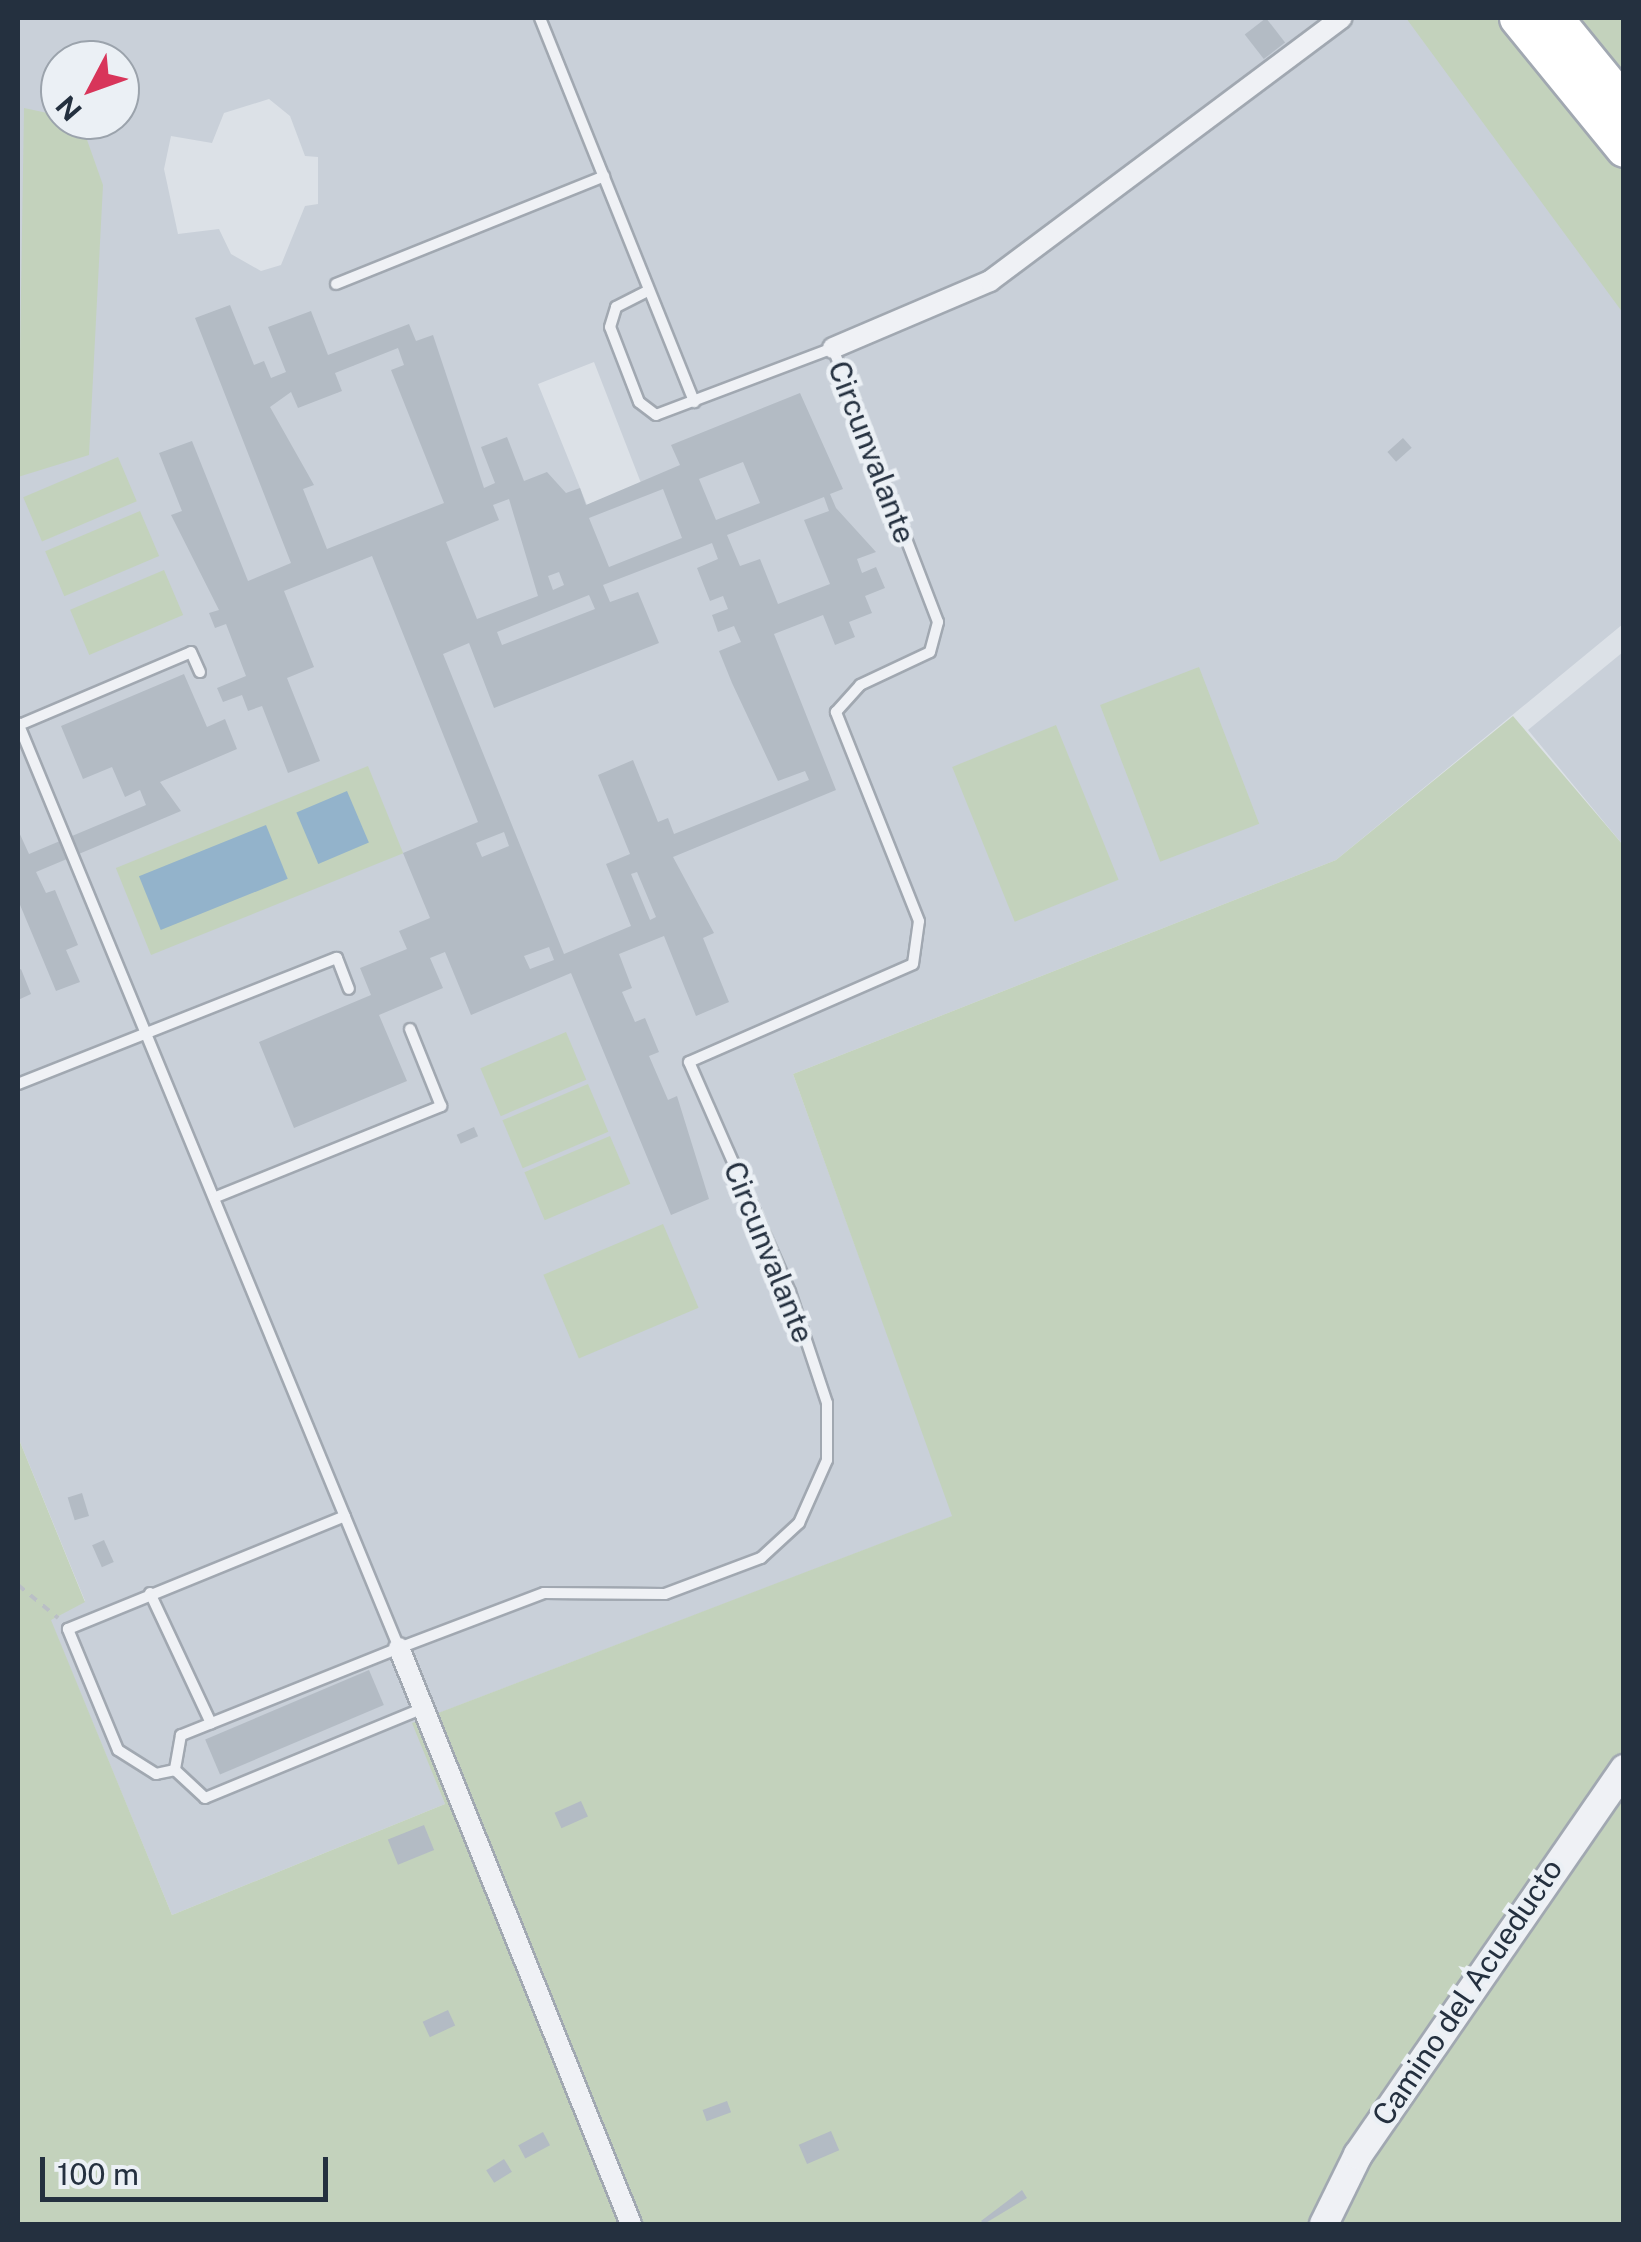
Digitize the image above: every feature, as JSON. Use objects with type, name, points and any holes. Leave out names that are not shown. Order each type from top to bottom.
[{"type":"highway","points":[[1517,18],[1624,149]]},
{"type":"highway","points":[[1555,18],[1624,103]]},
{"type":"street","points":[[833,348],[990,280],[1342,18]]},
{"type":"street","points":[[399,1648],[631,2224]]},
{"type":"street","name":"Camino del Acueducto","points":[[1324,2224],[1369,2138],[1624,1769]]},
{"type":"lane","points":[[540,18],[694,402]]},
{"type":"lane","points":[[336,284],[604,176]]},
{"type":"lane","name":"Circunvalante","points":[[399,1648],[544,1592],[665,1594],[724,1575],[799,1523],[827,1460],[827,1403],[790,1292],[690,1062],[903,973],[922,936],[836,712],[860,685],[930,652],[938,622],[833,348],[656,415],[638,402],[610,327],[616,307],[649,290]]},
{"type":"lane","points":[[175,1770],[181,1735],[399,1648],[21,723],[191,652],[200,672]]},
{"type":"lane","points":[[18,1084],[337,958],[349,989]]},
{"type":"lane","points":[[216,1197],[441,1106],[410,1029]]},
{"type":"lane","points":[[175,1770],[156,1774],[118,1750],[68,1628],[345,1516]]},
{"type":"lane","points":[[150,1593],[211,1723]]},
{"type":"lane","points":[[175,1770],[205,1798],[423,1708]]},
{"type":"path","points":[[18,1584],[68,1628]]},
{"type":"shaded area","points":[[18,18],[1408,18],[1623,308],[1623,624],[1336,860],[793,1074],[953,1516],[413,1723],[445,1804],[172,1915],[50,1619],[85,1601],[18,1437]],"holes":[[[269,99],[290,116],[305,156],[318,157],[318,204],[305,206],[281,265],[261,271],[231,254],[219,229],[178,234],[164,169],[171,136],[212,143],[224,113]],[[594,362],[641,483],[587,505],[538,384]]]},
{"type":"shaded area","points":[[1623,652],[1623,845],[1528,730]]},
{"type":"green space","points":[[1406,18],[1623,18],[1623,313]]},
{"type":"green space","points":[[24,108],[40,111],[40,140],[87,140],[103,185],[89,455],[18,477]]},
{"type":"green space","points":[[118,457],[137,501],[42,541],[23,497]]},
{"type":"green space","points":[[140,511],[159,556],[64,596],[45,551]]},
{"type":"green space","points":[[164,570],[183,615],[89,655],[70,610]]},
{"type":"green space","points":[[1199,667],[1259,824],[1160,862],[1100,705]]},
{"type":"green space","points":[[1513,716],[1623,845],[1623,2224],[18,2224],[18,1437],[85,1602],[51,1620],[172,1915],[445,1804],[412,1723],[952,1516],[793,1074],[1336,860]]},
{"type":"green space","points":[[1056,725],[1119,880],[1015,922],[952,767]]},
{"type":"green space","points":[[368,766],[403,853],[151,955],[116,868]]},
{"type":"green space","points":[[566,1032],[586,1080],[501,1116],[480,1068]]},
{"type":"green space","points":[[588,1084],[608,1132],[523,1168],[502,1120]]},
{"type":"green space","points":[[610,1136],[630,1184],[545,1220],[524,1172]]},
{"type":"green space","points":[[663,1224],[699,1308],[579,1359],[543,1275]]},
{"type":"water","points":[[347,791],[369,843],[318,864],[296,812]]},
{"type":"water","points":[[266,825],[288,879],[161,930],[139,876]]},
{"type":"building","points":[[1266,18],[1285,42],[1264,59],[1245,35]]},
{"type":"building","points":[[230,305],[254,365],[264,361],[271,378],[286,372],[268,327],[311,311],[328,355],[409,324],[416,341],[433,335],[484,488],[495,483],[481,447],[507,437],[524,481],[547,472],[566,493],[580,488],[586,505],[680,465],[671,445],[800,393],[843,489],[830,494],[836,508],[876,552],[857,559],[862,573],[876,567],[885,588],[865,596],[872,613],[849,622],[855,637],[835,645],[823,615],[774,634],[836,790],[673,857],[714,933],[703,938],[729,1002],[696,1016],[664,936],[619,954],[632,988],[622,992],[635,1022],[645,1018],[659,1052],[649,1056],[668,1100],[677,1096],[709,1199],[671,1215],[571,973],[471,1015],[445,952],[430,958],[443,988],[379,1015],[407,1081],[294,1128],[259,1042],[371,995],[360,968],[407,949],[399,931],[430,918],[403,853],[478,822],[372,556],[284,591],[314,667],[287,678],[320,761],[288,773],[262,706],[248,711],[242,695],[223,702],[217,688],[246,676],[226,624],[215,628],[209,613],[219,610],[171,515],[182,511],[159,453],[192,441],[248,581],[291,563],[195,318]],"holes":[[[398,348],[404,365],[391,370],[444,503],[327,549],[303,489],[314,485],[270,407],[291,392],[298,408],[342,391],[335,373]],[[743,462],[760,503],[716,520],[699,479]],[[663,489],[682,538],[609,567],[589,518]],[[824,497],[829,511],[804,520],[830,584],[778,604],[760,559],[740,566],[727,535]],[[509,499],[538,596],[477,619],[446,542],[499,520],[493,505]],[[712,543],[718,559],[697,568],[710,601],[723,596],[728,609],[712,615],[718,632],[734,626],[741,642],[719,651],[732,683],[778,781],[805,771],[809,780],[674,834],[668,818],[658,822],[633,760],[598,775],[630,854],[606,864],[631,926],[564,954],[443,654],[469,643],[494,708],[659,643],[638,592],[610,602],[603,585]],[[559,572],[564,585],[553,590],[548,576]],[[589,595],[595,609],[502,645],[497,632]],[[504,832],[509,846],[482,857],[476,843]],[[637,872],[656,917],[650,920],[631,874]],[[549,947],[554,960],[530,969],[524,956]]]},
{"type":"building","points":[[1403,438],[1412,448],[1396,462],[1387,452]]},
{"type":"building","points":[[184,674],[207,727],[225,719],[237,749],[160,782],[181,811],[36,872],[46,893],[55,890],[78,945],[66,950],[80,982],[56,991],[18,900],[18,830],[29,854],[146,805],[140,790],[125,797],[112,767],[83,779],[61,726]]},
{"type":"building","points":[[21,969],[31,994],[18,1000],[18,970]]},
{"type":"building","points":[[474,1127],[478,1136],[461,1144],[457,1135]]},
{"type":"building","points":[[82,1493],[89,1516],[75,1520],[68,1497]]},
{"type":"building","points":[[104,1540],[114,1562],[102,1567],[92,1545]]},
{"type":"building","points":[[369,1670],[384,1705],[220,1775],[205,1740]]},
{"type":"building","points":[[581,1801],[588,1817],[561,1828],[555,1813]]},
{"type":"building","points":[[424,1825],[434,1850],[398,1865],[388,1840]]},
{"type":"building","points":[[448,2010],[455,2025],[430,2037],[423,2022]]},
{"type":"building","points":[[727,2101],[731,2112],[707,2121],[703,2110]]},
{"type":"building","points":[[831,2131],[839,2150],[807,2164],[799,2145]]},
{"type":"building","points":[[543,2132],[550,2145],[525,2158],[518,2145]]},
{"type":"building","points":[[504,2159],[512,2172],[494,2183],[486,2170]]},
{"type":"building","points":[[1022,2190],[1027,2198],[984,2224],[981,2221]]}]
